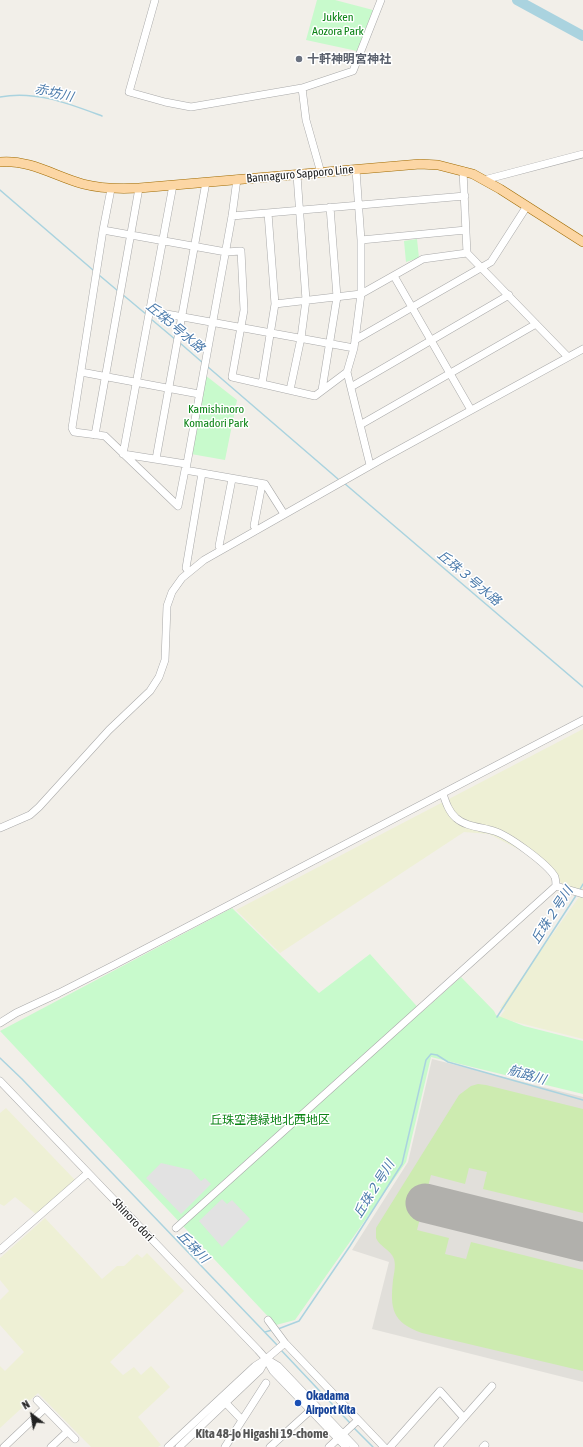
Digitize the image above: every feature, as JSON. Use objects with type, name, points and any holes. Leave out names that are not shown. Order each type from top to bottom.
[{"type":"main road","name":"Bannaguro Sapporo Line","points":[[0,162],[25,164],[83,184],[111,189],[139,188],[420,164],[438,165],[463,171],[484,180],[583,242]]},
{"type":"street","points":[[155,0],[130,92],[165,102],[190,107],[302,88],[353,71],[381,0]]},
{"type":"street","points":[[302,88],[306,120],[321,173]]},
{"type":"street","points":[[484,180],[583,154]]},
{"type":"street","points":[[356,170],[361,240],[362,294],[355,344],[347,372],[370,465]]},
{"type":"street","points":[[463,171],[467,253],[568,357]]},
{"type":"street","points":[[290,390],[301,338],[306,300],[297,175]]},
{"type":"street","points":[[111,189],[96,272],[72,428],[74,432],[105,436],[178,506],[226,252],[237,179]]},
{"type":"street","points":[[156,459],[206,182]]},
{"type":"street","points":[[124,454],[173,185]]},
{"type":"street","points":[[95,435],[139,188]]},
{"type":"street","points":[[232,216],[465,196]]},
{"type":"street","points":[[149,315],[182,317],[330,344],[355,344],[412,308],[482,269],[491,262],[526,206]]},
{"type":"street","points":[[322,390],[337,297],[330,207]]},
{"type":"street","points":[[262,384],[275,304],[268,213]]},
{"type":"street","points":[[103,230],[226,252],[241,251],[244,310],[232,377],[314,396],[347,372]]},
{"type":"street","points":[[361,240],[466,230]]},
{"type":"street","points":[[275,304],[362,294],[423,259],[467,253]]},
{"type":"street","points":[[394,276],[471,410]]},
{"type":"street","points":[[351,387],[509,295]]},
{"type":"street","points":[[360,425],[536,324]]},
{"type":"street","points":[[0,828],[30,815],[39,807],[108,730],[150,691],[159,677],[165,660],[166,606],[172,592],[189,572],[204,560],[370,465],[583,349]]},
{"type":"street","points":[[81,372],[199,394]]},
{"type":"street","points":[[124,454],[156,459],[202,473],[265,484],[284,514]]},
{"type":"street","points":[[189,572],[186,568],[202,473]]},
{"type":"street","points":[[222,550],[219,546],[232,479]]},
{"type":"street","points":[[257,530],[254,526],[262,484]]},
{"type":"street","points":[[0,1023],[16,1013],[59,993],[583,720]]},
{"type":"street","points":[[442,794],[450,813],[458,820],[472,826],[495,831],[512,841],[547,867],[555,878],[556,886]]},
{"type":"street","points":[[556,886],[579,893]]},
{"type":"street","points":[[176,1228],[556,886]]},
{"type":"street","name":"Shinoro dori","points":[[0,1081],[266,1359],[278,1366],[313,1408],[341,1436],[355,1447]]},
{"type":"street","points":[[0,1250],[88,1173]]},
{"type":"street","points":[[270,1322],[278,1334],[282,1346],[355,1423],[384,1447]]},
{"type":"street","points":[[179,1447],[255,1366],[282,1346]]},
{"type":"street","points":[[225,1447],[266,1383]]},
{"type":"street","points":[[438,1447],[492,1386]]},
{"type":"street","points":[[390,1447],[440,1391],[464,1418]]},
{"type":"street","points":[[37,1400],[44,1409],[75,1439]]},
{"type":"street","points":[[223,1400],[242,1420]]},
{"type":"street","points":[[168,1447],[223,1400]]},
{"type":"street","points":[[270,1447],[313,1408]]},
{"type":"street","points":[[4,1447],[44,1409]]},
{"type":"street","points":[[329,1447],[355,1423]]},
{"type":"street","points":[[51,1447],[67,1432]]},
{"type":"street","name":"Shinoro dori","points":[[341,1436],[346,1447]]},
{"type":"shaded area","points":[[432,1059],[583,1097],[583,1382],[372,1329],[389,1262],[352,1250],[408,1162]]},
{"type":"shaded area","points":[[161,1163],[191,1170],[201,1181],[205,1178],[211,1184],[181,1214],[146,1178]]},
{"type":"shaded area","points":[[222,1199],[227,1204],[232,1200],[250,1219],[222,1247],[199,1221]]},
{"type":"green space","name":"Jukken Aozora Park","points":[[317,0],[335,0],[373,10],[357,51],[306,40]]},
{"type":"green space","points":[[417,239],[419,258],[406,262],[404,241]]},
{"type":"green space","name":"Kamishinoro Komadori Park","points":[[205,375],[237,400],[225,460],[191,454]]},
{"type":"green space","points":[[583,729],[583,1039],[499,1018],[505,1010],[500,1008],[579,897],[522,851],[489,834],[464,832],[280,953],[236,910]]},
{"type":"green space","name":"丘珠空港緑地北西地区","points":[[232,908],[319,993],[370,954],[422,1012],[461,977],[494,1011],[496,1015],[524,1026],[583,1041],[583,1094],[431,1057],[406,1162],[295,1320],[276,1325],[0,1031]]},
{"type":"green space","points":[[478,1084],[583,1109],[583,1213],[483,1189],[487,1172],[469,1168],[465,1184],[431,1175],[417,1230],[449,1238],[445,1254],[466,1259],[471,1242],[583,1270],[583,1371],[422,1333],[404,1324],[395,1313],[392,1299],[395,1267],[394,1259],[376,1238],[376,1228],[459,1095],[471,1086]]},
{"type":"green space","points":[[6,1108],[75,1180],[37,1215],[15,1197],[4,1206],[0,1204],[0,1113]]},
{"type":"green space","points":[[45,1218],[102,1279],[117,1266],[124,1266],[137,1254],[142,1258],[147,1253],[184,1291],[110,1362],[123,1375],[134,1367],[141,1375],[151,1366],[170,1387],[138,1417],[161,1445],[158,1447],[91,1447],[38,1393],[0,1428],[0,1366],[5,1371],[24,1352],[0,1325],[0,1300],[9,1291],[0,1280],[0,1258]]},
{"type":"waterway","points":[[517,0],[583,36]]},
{"type":"waterway","name":"赤坊川","points":[[0,97],[26,95],[52,99],[102,116]]},
{"type":"waterway","name":"丘珠3号水路","points":[[0,190],[93,270]]},
{"type":"waterway","name":"丘珠3号水路","points":[[99,275],[118,291]]},
{"type":"waterway","name":"丘珠3号水路","points":[[122,294],[147,315]]},
{"type":"waterway","name":"丘珠3号水路","points":[[151,319],[176,340]]},
{"type":"waterway","name":"丘珠3号水路","points":[[180,343],[203,363]]},
{"type":"waterway","name":"丘珠3号水路","points":[[208,367],[338,479]]},
{"type":"waterway","name":"丘珠３号水路","points":[[344,483],[583,687]]},
{"type":"waterway","name":"丘珠２号川","points":[[579,891],[583,884]]},
{"type":"waterway","name":"丘珠２号川","points":[[497,1017],[577,894]]},
{"type":"waterway","name":"丘珠２号川","points":[[278,1329],[299,1321],[350,1246],[402,1164],[426,1060],[431,1054],[437,1055],[448,1062],[583,1100]]},
{"type":"waterway","name":"丘珠川","points":[[0,1058],[22,1079],[278,1346]]},
{"type":"waterway","name":"丘珠川","points":[[265,1332],[272,1330]]},
{"type":"waterway","name":"丘珠川","points":[[280,1349],[350,1423]]},
{"type":"waterway","name":"丘珠川","points":[[354,1428],[373,1447]]},
{"type":"runway","points":[[425,1203],[583,1242]]},
{"type":"place","name":"十軒神明宮神社","points":[[299,59]]},
{"type":"place","name":"Okadama Airport Kita","points":[[298,1403]]},
{"type":"district","name":"Kita 48-jo Higashi 19-chome","points":[[262,1434]]},
{"type":"water label","name":"航路川","points":[[527,1075]]}]
